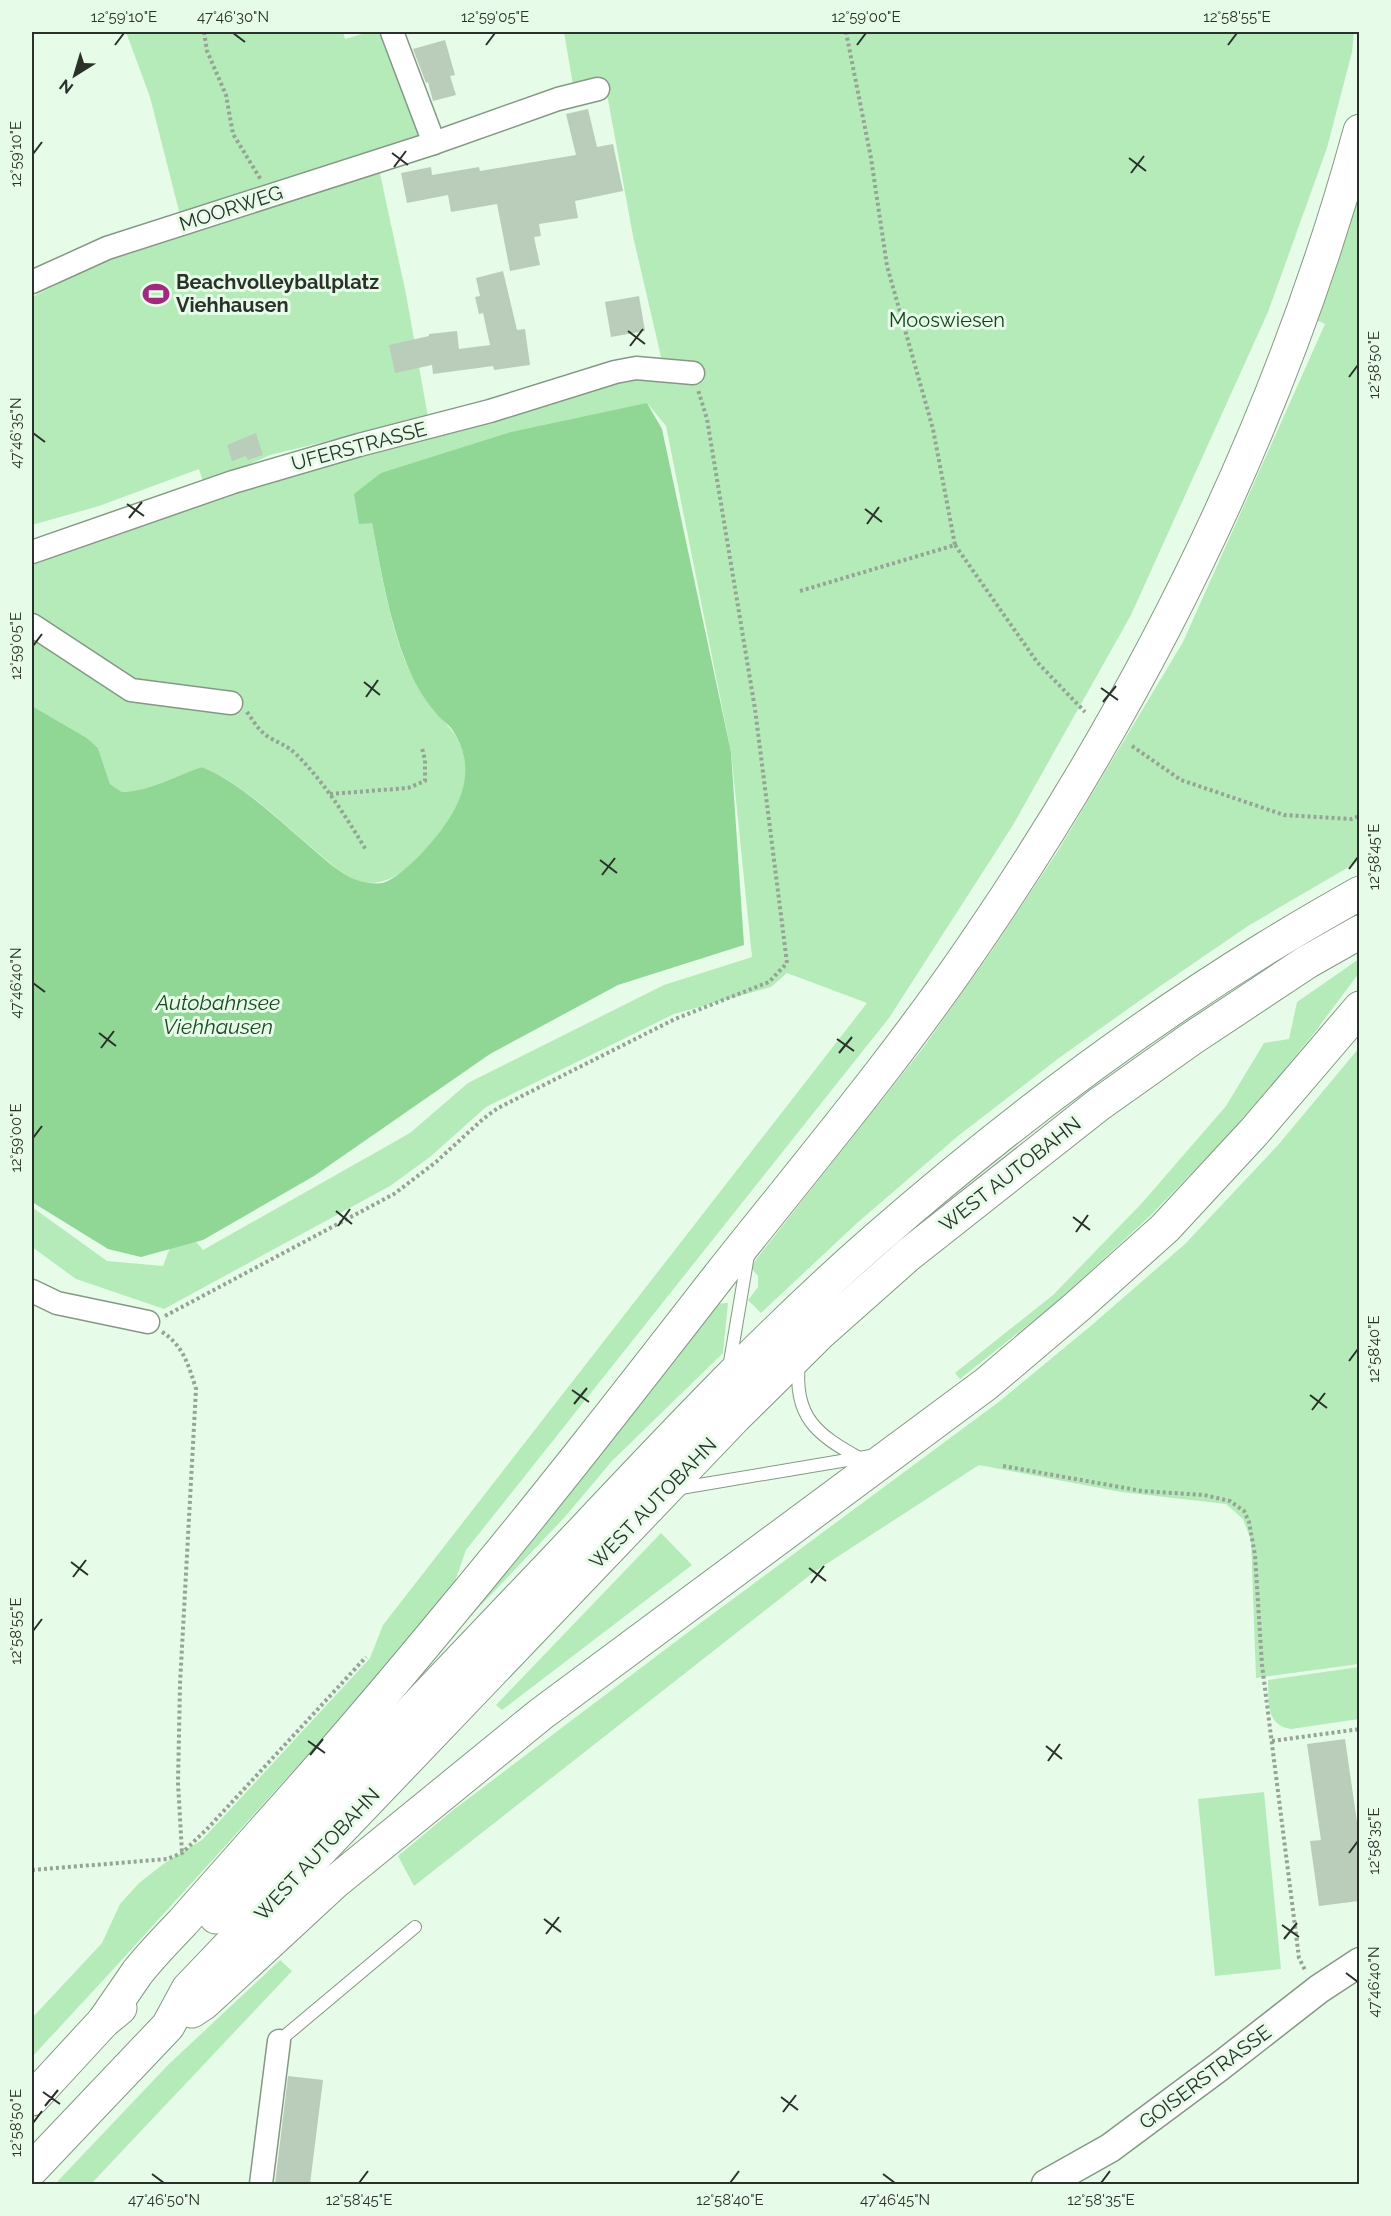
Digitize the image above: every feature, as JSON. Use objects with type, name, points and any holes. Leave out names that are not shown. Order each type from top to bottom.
[{"type":"highway","points":[[104,2021],[140,1970],[309,1781],[455,1609],[906,1040],[1040,846],[1104,742],[1161,638],[1220,513],[1273,392],[1312,287],[1347,179],[1359,131]]},
{"type":"highway","name":"WEST AUTOBAHN","points":[[32,2099],[104,2021],[154,1982],[761,1345],[875,1240],[991,1143],[1079,1076],[1266,948],[1359,893]]},
{"type":"highway","name":"WEST AUTOBAHN","points":[[32,2169],[168,2026],[189,1989],[735,1417],[805,1348],[908,1255],[1098,1105],[1191,1039],[1307,962],[1359,932]]},
{"type":"highway","points":[[168,2026],[204,2003],[335,1882],[542,1714],[986,1384],[1078,1306],[1165,1228],[1254,1132],[1359,1008]]},
{"type":"street","points":[[392,32],[434,143]]},
{"type":"street","name":"MOORWEG","points":[[32,282],[107,249],[434,143],[558,99],[598,89]]},
{"type":"street","name":"UFERSTRASSE","points":[[32,552],[233,482],[359,445],[490,411],[615,372],[636,368],[693,373]]},
{"type":"street","points":[[32,625],[131,690],[231,703]]},
{"type":"street","points":[[32,1291],[57,1303],[147,1322]]},
{"type":"street","name":"GOISERSTRASSE","points":[[1046,2184],[1110,2148],[1319,1989],[1359,1962]]},
{"type":"street","points":[[261,2184],[279,2041]]},
{"type":"lane","points":[[727,1380],[752,1236]]},
{"type":"lane","points":[[805,1348],[799,1364],[797,1390],[806,1416],[830,1442],[861,1459]]},
{"type":"lane","points":[[665,1490],[861,1459],[893,1451]]},
{"type":"lane","points":[[279,2041],[415,1927]]},
{"type":"path","points":[[204,32],[207,51],[226,95],[233,134],[270,195]]},
{"type":"path","points":[[846,32],[871,158],[887,266],[933,429],[955,544],[1038,662],[1085,712]]},
{"type":"path","points":[[147,1322],[168,1315],[394,1194],[436,1162],[498,1108],[675,1019],[769,982],[788,963],[753,697],[707,419],[693,373]]},
{"type":"path","points":[[800,591],[955,544]]},
{"type":"path","points":[[231,703],[243,707],[260,731],[282,742],[294,752],[343,811],[366,850]]},
{"type":"path","points":[[1132,746],[1181,780],[1284,815],[1351,819],[1359,816]]},
{"type":"path","points":[[330,794],[408,788],[425,781],[425,760],[422,748]]},
{"type":"path","points":[[147,1322],[174,1339],[188,1362],[196,1389],[180,1684],[178,1783],[182,1853]]},
{"type":"path","points":[[1003,1466],[1142,1491],[1203,1495],[1230,1501],[1244,1511],[1249,1522],[1255,1555],[1262,1665],[1299,1958],[1309,1977],[1319,1989]]},
{"type":"path","points":[[32,1870],[166,1859],[182,1853],[208,1828],[366,1657]]},
{"type":"path","points":[[1272,1741],[1359,1729]]},
{"type":"green space","points":[[126,32],[343,32],[345,39],[369,32],[384,32],[422,140],[376,155],[406,294],[428,417],[270,455],[204,485],[199,469],[99,506],[32,525],[32,297],[100,263],[186,229],[181,219],[150,97]]},
{"type":"green space","name":"Mooswiesen","points":[[564,32],[1354,32],[1352,52],[1327,148],[1268,312],[1131,615],[1013,825],[889,1018],[466,1550],[452,1590],[294,1770],[32,2057],[32,2018],[102,1943],[120,1904],[139,1883],[166,1862],[202,1840],[370,1658],[383,1625],[867,1003],[787,973],[771,987],[674,1014],[486,1107],[430,1157],[390,1186],[164,1309],[76,1279],[32,1247],[32,1207],[107,1261],[163,1266],[176,1232],[192,1237],[203,1250],[410,1133],[468,1083],[664,985],[752,957],[731,752],[666,426],[647,403],[372,523],[382,578],[401,651],[424,698],[448,725],[460,745],[465,762],[465,780],[453,813],[418,858],[391,878],[376,883],[367,883],[347,875],[246,792],[202,767],[153,786],[122,792],[110,784],[98,748],[87,738],[32,706],[32,559],[662,361],[633,236],[604,78],[573,85]]},
{"type":"green space","points":[[1359,180],[1359,861],[1248,926],[1059,1058],[958,1136],[856,1224],[761,1313],[748,1300],[758,1287],[758,1276],[750,1267],[923,1048],[991,952],[1056,854],[1183,642],[1325,324],[1316,320]]},
{"type":"green space","points":[[1359,959],[1359,973],[1315,1032],[1243,1120],[1150,1216],[1058,1301],[960,1379],[955,1373],[1053,1295],[1142,1203],[1226,1106],[1264,1043],[1289,1039],[1297,1002]]},
{"type":"green space","points":[[1359,1048],[1359,1664],[1256,1678],[1251,1540],[1243,1519],[1226,1504],[1121,1492],[979,1465],[814,1572],[414,1886],[398,1856],[452,1811],[683,1636],[1000,1401],[1093,1324],[1185,1244],[1278,1145]]},
{"type":"green space","points":[[728,1303],[723,1353],[612,1461],[564,1518],[465,1622],[461,1620],[713,1304]]},
{"type":"green space","points":[[661,1533],[692,1565],[502,1710],[496,1705]]},
{"type":"green space","points":[[1359,1667],[1359,1719],[1291,1729],[1277,1723],[1273,1717],[1269,1704],[1268,1680]]},
{"type":"green space","points":[[1264,1792],[1281,1969],[1215,1976],[1198,1799]]},
{"type":"green space","points":[[280,1960],[292,1971],[91,2184],[55,2184],[168,2065]]},
{"type":"water","name":"Autobahnsee Viehhausen","points":[[647,403],[662,429],[731,752],[744,945],[618,985],[490,1054],[314,1176],[203,1240],[141,1257],[108,1249],[32,1202],[32,706],[87,738],[98,748],[110,784],[122,792],[153,786],[202,767],[231,782],[271,812],[340,871],[353,879],[365,882],[386,882],[416,859],[453,813],[465,780],[465,763],[461,746],[451,728],[427,701],[407,665],[390,613],[372,523],[359,524],[354,494],[381,473],[511,432]]},
{"type":"building","points":[[445,40],[455,75],[450,76],[456,95],[433,101],[428,82],[426,83],[413,49]]},
{"type":"building","points":[[588,109],[597,147],[613,144],[623,191],[575,201],[578,218],[539,224],[541,236],[534,237],[540,265],[510,271],[497,204],[451,212],[448,195],[407,203],[401,173],[431,167],[432,175],[479,167],[480,171],[576,155],[566,114]]},
{"type":"building","points":[[503,271],[517,330],[525,329],[530,365],[494,370],[493,366],[433,374],[432,365],[395,373],[389,345],[429,336],[429,334],[457,331],[459,349],[490,345],[483,313],[479,314],[475,297],[480,296],[476,278]]},
{"type":"building","points":[[639,296],[645,331],[611,337],[605,302]]},
{"type":"building","points":[[256,433],[263,455],[248,460],[246,456],[232,461],[227,445]]},
{"type":"building","points":[[1345,1739],[1357,1822],[1359,1822],[1359,1901],[1319,1906],[1310,1841],[1321,1840],[1307,1744]]},
{"type":"building","points":[[288,2076],[323,2080],[310,2184],[275,2184]]},
{"type":"place","name":"Beachvolleyballplatz Viehhausen","points":[[156,294]]}]
